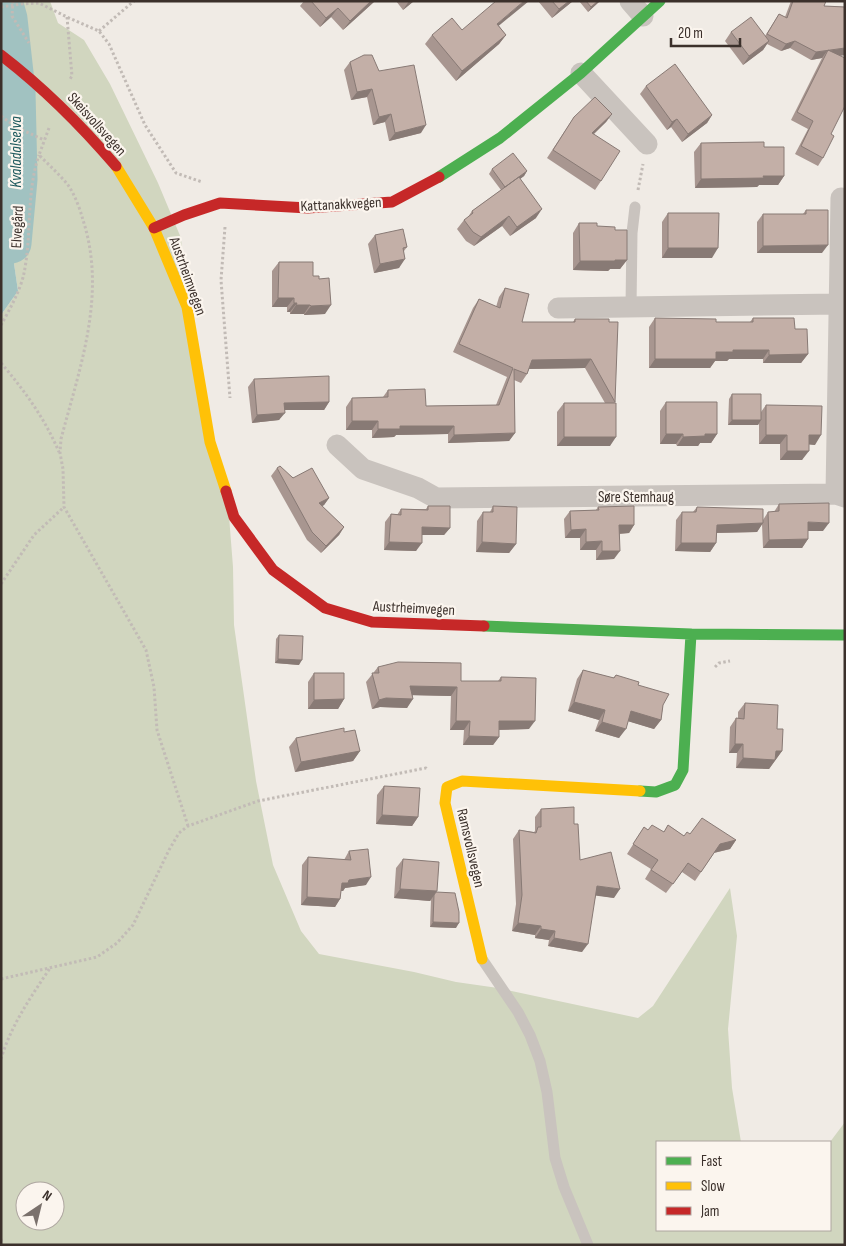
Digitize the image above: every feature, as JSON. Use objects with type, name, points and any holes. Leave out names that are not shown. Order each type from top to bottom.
[{"type":"main road","name":"Kattanakkvegen","points":[[154,228],[184,215],[220,203],[308,208],[392,202],[450,171],[500,138],[581,73],[636,9],[660,1]]},
{"type":"main road","name":"Skeisvollsvegen","points":[[1,55],[69,112],[116,166],[154,228]]},
{"type":"main road","name":"Austrheimvegen","points":[[154,228],[186,307],[210,442],[234,517],[273,570],[325,608],[372,622],[691,634],[845,635]]},
{"type":"main road","points":[[448,787],[462,781],[656,792],[676,785],[683,770],[691,634]]},
{"type":"main road","name":"Ramsvollsvegen","points":[[448,787],[445,803],[482,959]]},
{"type":"street","points":[[581,73],[646,144]]},
{"type":"street","name":"Søre Stemhaug","points":[[337,445],[363,469],[418,488],[436,498],[841,496],[839,304],[841,198]]},
{"type":"street","points":[[558,308],[839,304]]},
{"type":"lane","points":[[631,307],[632,233],[635,207]]},
{"type":"lane","name":"Ramsvollsvegen","points":[[482,959],[522,1020],[540,1061],[547,1092],[555,1158],[564,1187],[588,1245]]},
{"type":"path","points":[[99,31],[134,1]]},
{"type":"path","points":[[1,7],[39,3],[99,31],[109,44],[145,125],[176,173],[210,186],[220,203],[225,218],[221,280],[230,403]]},
{"type":"path","points":[[67,17],[72,76],[68,84]]},
{"type":"path","name":"Elvegård","points":[[1,116],[16,127],[44,140],[32,182],[24,275],[1,325]]},
{"type":"path","points":[[635,207],[646,144]]},
{"type":"path","points":[[39,155],[69,186],[90,239],[93,262],[93,302],[84,351],[61,439],[60,453],[63,469],[64,507],[146,650],[154,686],[157,730],[188,826]]},
{"type":"path","points":[[1,363],[24,390],[40,414],[60,453]]},
{"type":"path","points":[[1,584],[34,535],[64,507]]},
{"type":"path","points":[[712,671],[718,664],[734,660]]},
{"type":"path","points":[[1,979],[97,957],[118,943],[133,924],[179,833],[188,826],[258,801],[426,768],[448,787]]},
{"type":"path","points":[[1,1059],[7,1039],[50,968]]},
{"type":"path","points":[[1,1239],[2,1245]]},
{"type":"green space","points":[[1,1],[50,1],[58,23],[84,40],[110,84],[158,183],[181,238],[187,307],[229,516],[233,567],[234,625],[256,781],[273,865],[301,931],[319,954],[456,982],[498,988],[638,1018],[653,1006],[730,888],[737,936],[728,1029],[732,1088],[741,1141],[656,1141],[656,1231],[831,1231],[831,1141],[845,1122],[845,1245],[1,1245],[1,315],[18,291],[11,243],[1,239]]},
{"type":"water","points":[[1,239],[11,243],[18,291],[1,315]]},
{"type":"building","points":[[311,1],[371,1],[350,21],[338,8],[326,18]]},
{"type":"building","points":[[496,1],[524,1],[497,24],[506,35],[462,71],[432,35],[452,18],[462,30]]},
{"type":"building","points":[[552,1],[569,1],[559,9]]},
{"type":"building","points":[[586,1],[598,1],[591,7]]},
{"type":"building","points":[[793,1],[826,1],[824,6],[845,7],[845,48],[816,52],[795,41],[786,44],[767,34],[779,14],[787,18]]},
{"type":"building","points":[[751,17],[769,41],[749,56],[731,32]]},
{"type":"building","points":[[828,50],[845,58],[845,106],[831,134],[834,136],[823,158],[801,146],[813,121],[797,112]]},
{"type":"building","points":[[364,55],[372,55],[379,71],[414,65],[426,125],[395,133],[391,114],[379,117],[372,89],[357,92],[350,62]]},
{"type":"building","points":[[675,64],[712,115],[688,134],[677,119],[672,122],[646,86]]},
{"type":"building","points":[[595,97],[612,114],[592,133],[620,151],[601,181],[553,150],[574,117]]},
{"type":"building","points":[[764,142],[764,147],[784,147],[784,176],[701,179],[701,143]]},
{"type":"building","points":[[513,153],[527,171],[505,187],[492,169]]},
{"type":"building","points":[[519,177],[542,209],[517,227],[509,216],[481,237],[473,232],[464,220],[473,213],[472,211]]},
{"type":"building","points":[[806,210],[828,210],[828,245],[763,246],[763,214],[806,214]]},
{"type":"building","points":[[668,213],[719,213],[718,248],[668,248]]},
{"type":"building","points":[[579,223],[597,223],[597,226],[615,227],[615,230],[627,230],[627,260],[580,261]]},
{"type":"building","points":[[403,229],[407,247],[403,248],[405,259],[380,264],[375,235]]},
{"type":"building","points":[[279,262],[313,262],[313,276],[319,276],[319,279],[329,278],[331,305],[296,305],[297,303],[294,303],[294,298],[278,298]]},
{"type":"building","points":[[505,288],[529,294],[522,322],[575,322],[575,319],[609,319],[609,322],[618,322],[615,402],[591,359],[532,360],[527,374],[514,369],[515,433],[454,435],[454,426],[400,426],[400,429],[378,429],[378,421],[352,421],[352,398],[388,397],[388,390],[425,389],[426,406],[499,405],[513,368],[459,344],[479,299],[500,308]]},
{"type":"building","points":[[655,318],[716,319],[716,322],[753,322],[753,318],[794,318],[795,329],[807,329],[808,354],[769,355],[769,350],[733,350],[733,352],[716,352],[716,359],[655,359]]},
{"type":"building","points":[[329,376],[329,402],[284,403],[285,413],[257,415],[254,379]]},
{"type":"building","points":[[732,394],[761,394],[761,420],[732,420]]},
{"type":"building","points":[[666,402],[717,402],[717,434],[683,437],[683,434],[666,434]]},
{"type":"building","points":[[564,403],[616,403],[616,437],[564,437]]},
{"type":"building","points":[[766,405],[822,406],[821,435],[809,435],[809,451],[787,451],[787,435],[766,435]]},
{"type":"building","points":[[280,466],[293,478],[312,468],[329,498],[319,503],[344,527],[326,546],[312,532],[277,468]]},
{"type":"building","points":[[829,503],[829,523],[808,522],[808,539],[769,540],[768,512],[779,511],[779,504]]},
{"type":"building","points":[[428,506],[450,506],[450,528],[422,527],[422,543],[389,542],[391,514],[401,515],[401,509],[428,510]]},
{"type":"building","points":[[493,506],[517,507],[516,544],[482,542],[483,512],[493,512]]},
{"type":"building","points":[[634,506],[634,525],[619,525],[620,551],[602,551],[602,541],[586,542],[586,529],[571,530],[570,511],[599,510],[598,507]]},
{"type":"building","points":[[697,507],[763,509],[763,523],[717,525],[716,543],[681,543],[682,512],[696,512]]},
{"type":"building","points":[[279,635],[303,636],[302,660],[278,659]]},
{"type":"building","points":[[398,662],[461,663],[461,681],[501,681],[501,677],[536,678],[535,721],[499,721],[499,737],[469,736],[470,721],[456,721],[457,687],[410,686],[413,699],[386,698],[379,700],[372,673],[379,673],[378,667]]},
{"type":"building","points":[[583,670],[614,678],[616,675],[639,682],[638,685],[669,694],[663,705],[661,720],[631,711],[626,729],[602,722],[605,710],[574,702]]},
{"type":"building","points":[[314,673],[344,673],[344,699],[314,700]]},
{"type":"building","points":[[745,703],[778,705],[777,729],[783,729],[782,751],[776,751],[775,760],[743,758],[743,744],[735,744],[736,718],[744,719]]},
{"type":"building","points":[[344,728],[344,732],[355,730],[360,751],[301,762],[296,738]]},
{"type":"building","points":[[384,786],[420,788],[418,817],[382,815]]},
{"type":"building","points":[[574,807],[574,824],[578,824],[580,860],[611,852],[620,889],[597,886],[588,944],[554,938],[555,931],[541,929],[541,926],[518,923],[522,895],[519,830],[536,833],[538,827],[541,827],[541,809]]},
{"type":"building","points":[[702,818],[736,840],[720,844],[701,872],[688,863],[673,884],[651,870],[658,860],[633,844],[644,827],[648,830],[652,825],[664,832],[668,825],[684,836],[687,832],[690,834]]},
{"type":"building","points":[[368,849],[371,877],[349,880],[348,883],[342,883],[340,899],[307,897],[308,857],[351,860],[349,851]]},
{"type":"building","points":[[403,859],[439,862],[437,891],[400,889]]},
{"type":"building","points":[[436,892],[455,893],[459,923],[433,922],[434,895]]},
{"type":"waterway","name":"Kvaladalselva","points":[[2,1],[7,19],[15,91],[17,179],[11,243]]},
{"type":"traffic: fast","points":[[439,177],[500,138],[581,73],[660,1]]},
{"type":"traffic: fast","points":[[484,626],[691,634],[845,635]]},
{"type":"traffic: fast","points":[[640,791],[656,792],[675,785],[683,770],[691,634]]},
{"type":"traffic: slow","points":[[116,166],[154,228],[187,307],[210,442],[226,491]]},
{"type":"traffic: slow","points":[[482,959],[445,803],[447,787],[462,781],[640,791]]},
{"type":"traffic: jam","points":[[1,55],[32,80],[89,136],[116,166]]},
{"type":"traffic: jam","points":[[154,228],[184,215],[220,203],[308,208],[392,202],[439,177]]},
{"type":"traffic: jam","points":[[226,491],[234,517],[273,570],[325,608],[372,622],[484,626]]}]
